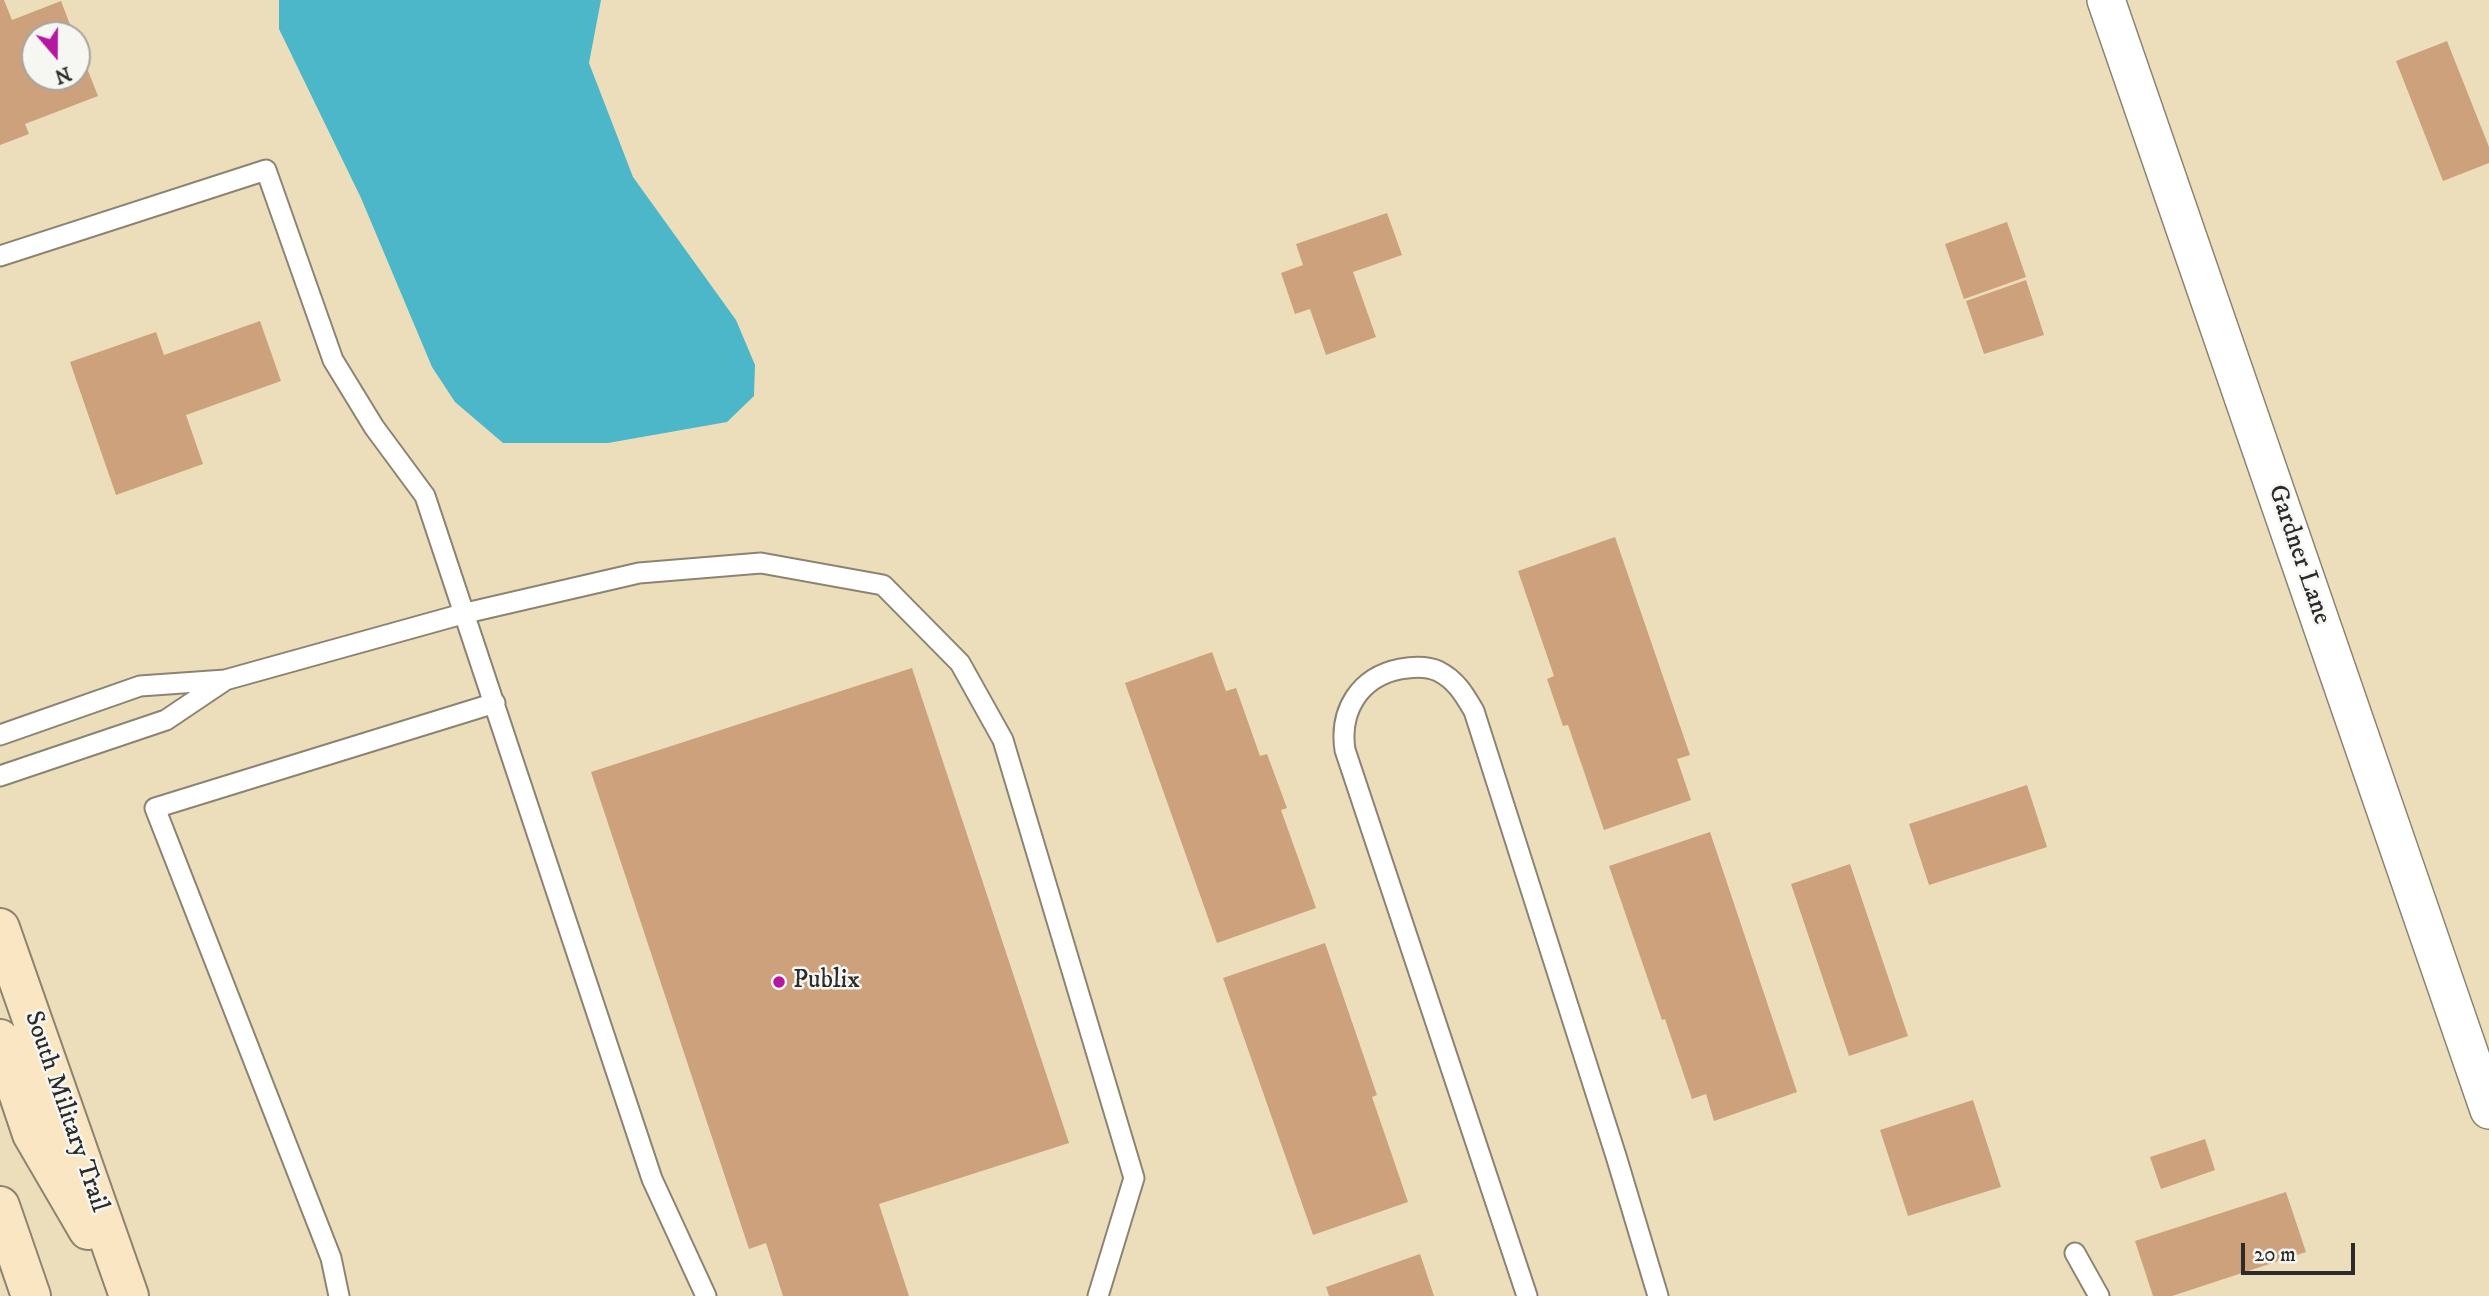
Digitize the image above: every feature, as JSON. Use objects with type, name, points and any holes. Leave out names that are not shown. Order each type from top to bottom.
[{"type":"main road","name":"South Military Trail","points":[[0,928],[127,1296]]},
{"type":"main road","points":[[0,1039],[32,1134],[127,1296]]},
{"type":"main road","points":[[0,1206],[31,1296]]},
{"type":"street","name":"Gardner Lane","points":[[2106,0],[2489,1110]]},
{"type":"lane","points":[[0,256],[266,170],[333,360],[374,427],[425,496],[652,1180],[706,1296]]},
{"type":"lane","points":[[0,735],[141,686],[225,681],[466,613],[639,573],[761,563],[883,585],[960,663],[1003,740],[1133,1178],[1098,1296]]},
{"type":"lane","points":[[1527,1296],[1345,750],[1342,732],[1349,706],[1363,687],[1384,672],[1412,667],[1436,670],[1459,685],[1474,711],[1658,1296]]},
{"type":"lane","points":[[0,776],[166,720],[225,681]]},
{"type":"lane","points":[[339,1296],[331,1258],[155,808],[495,703]]},
{"type":"lane","points":[[2074,1253],[2099,1296]]},
{"type":"water","points":[[279,0],[601,0],[589,63],[633,177],[736,320],[755,365],[754,396],[727,422],[608,443],[503,443],[455,402],[432,367],[361,198],[279,29]]},
{"type":"building","points":[[0,0],[4,0],[12,20],[61,1],[69,21],[21,21],[21,91],[91,91],[91,78],[98,96],[25,124],[29,134],[0,145]]},
{"type":"building","points":[[2447,41],[2489,147],[2489,163],[2443,181],[2396,61]]},
{"type":"building","points":[[1387,213],[1402,255],[1353,272],[1376,337],[1326,355],[1310,309],[1295,314],[1281,273],[1303,265],[1296,244]]},
{"type":"building","points":[[2007,222],[2026,277],[1964,299],[1945,244]]},
{"type":"building","points":[[2026,280],[2044,335],[1984,354],[1966,301]]},
{"type":"building","points":[[260,321],[281,381],[186,415],[203,464],[116,495],[70,362],[156,332],[164,355]]},
{"type":"building","points":[[1615,537],[1690,755],[1677,759],[1691,800],[1604,830],[1568,725],[1563,726],[1547,679],[1554,676],[1518,571]]},
{"type":"building","points":[[1212,652],[1226,691],[1236,688],[1260,756],[1267,754],[1287,808],[1281,810],[1316,908],[1217,943],[1125,683]]},
{"type":"building","points":[[912,668],[1069,1143],[879,1204],[909,1296],[783,1296],[766,1243],[749,1249],[591,772]]},
{"type":"building","points":[[2027,785],[2047,847],[1929,885],[1909,824]]},
{"type":"building","points":[[1710,832],[1797,1092],[1714,1121],[1706,1094],[1692,1099],[1609,866]]},
{"type":"building","points":[[1850,864],[1908,1036],[1849,1056],[1791,884]]},
{"type":"building","points":[[1325,943],[1377,1095],[1372,1097],[1408,1202],[1313,1235],[1223,978]]},
{"type":"building","points":[[1973,1100],[2001,1187],[1908,1216],[1880,1130]]},
{"type":"building","points":[[2205,1139],[2215,1170],[2161,1189],[2150,1157]]},
{"type":"building","points":[[2286,1192],[2306,1252],[2172,1296],[2153,1296],[2135,1241]]},
{"type":"building","points":[[1420,1254],[1434,1296],[1329,1296],[1326,1287]]},
{"type":"place","name":"Publix","points":[[779,982]]}]
